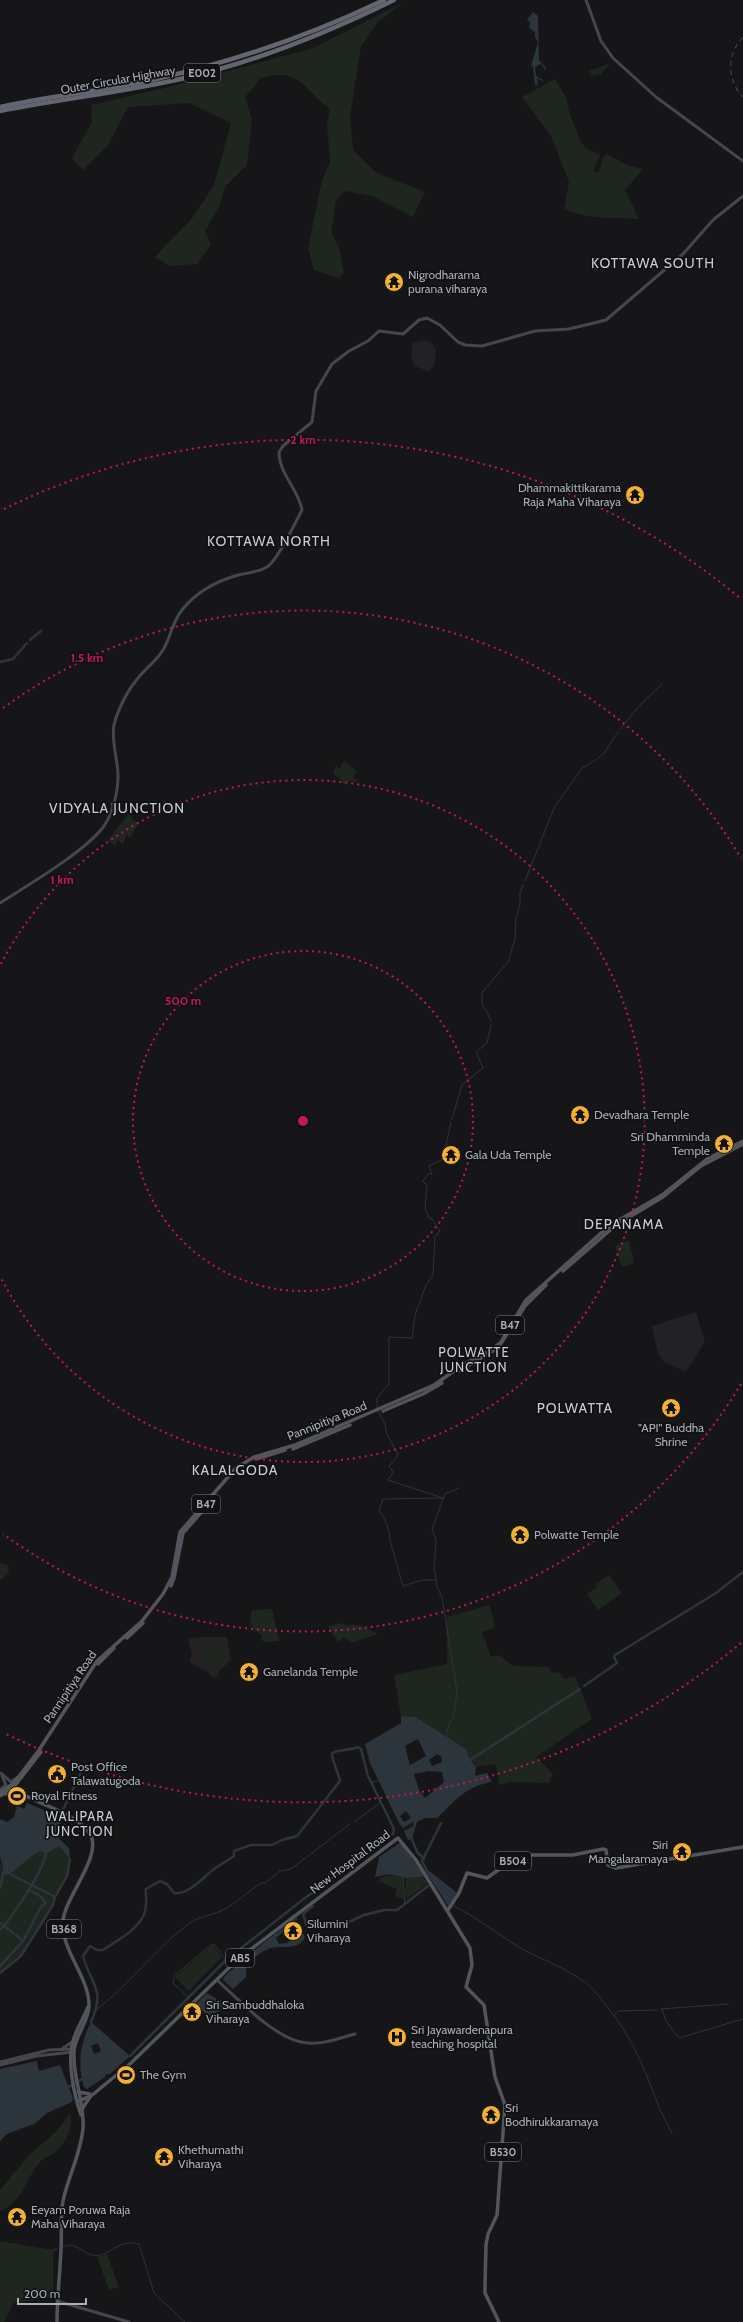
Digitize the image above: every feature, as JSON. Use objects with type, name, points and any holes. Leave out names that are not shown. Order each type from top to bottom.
[{"type":"highway","name":"Outer Circular Highway","points":[[0,107],[151,80],[216,64],[302,37],[384,0]]},
{"type":"highway","name":"Outer Circular Highway","points":[[0,111],[154,85],[213,70],[313,37],[394,0]]},
{"type":"main road","points":[[586,0],[598,34],[613,58],[656,97],[743,162]]},
{"type":"main road","points":[[0,903],[94,837],[110,816],[118,776],[112,740],[116,720],[134,683],[151,666],[162,651],[174,620],[186,605],[208,587],[269,565],[302,510],[301,505],[286,478],[279,452],[283,446],[312,422],[316,391],[336,360],[368,341],[379,332],[403,334],[419,320],[427,318],[440,325],[458,342],[465,345],[482,346],[535,331],[569,329],[606,320],[683,254],[712,220],[743,196]]},
{"type":"main road","points":[[112,804],[118,811]]},
{"type":"main road","name":"Pannipitiya Road","points":[[0,1796],[12,1787],[47,1743],[99,1662],[138,1629],[165,1596],[174,1578],[183,1533],[237,1470],[255,1459],[298,1447],[376,1413],[434,1385],[464,1364],[497,1346],[526,1300],[600,1234],[614,1223],[662,1195],[702,1162],[743,1142]]},
{"type":"main road","name":"Pannipitiya Road","points":[[0,1792],[12,1787],[45,1741],[97,1661],[142,1621],[163,1594],[172,1577],[180,1532],[236,1468],[254,1457],[295,1445],[376,1413]]},
{"type":"main road","points":[[25,1772],[17,1788],[30,1799]]},
{"type":"main road","points":[[0,1773],[10,1782],[20,1775]]},
{"type":"main road","points":[[0,1773],[12,1787]]},
{"type":"main road","points":[[0,1773],[6,1785],[0,1792]]},
{"type":"main road","name":"B368","points":[[12,1787],[30,1799],[80,1823],[92,1840],[91,1855],[69,1903],[63,1922],[72,1958],[85,1987],[89,2004],[88,2015],[73,2051],[71,2060],[82,2109],[81,2137],[62,2203],[57,2322]]},
{"type":"main road","points":[[0,1796],[12,1793],[30,1799]]},
{"type":"main road","name":"New Hospital Road","points":[[79,2100],[95,2092],[131,2063],[238,1959],[397,1838],[401,1840],[409,1850],[448,1910],[471,1952],[472,1965],[466,1987]]},
{"type":"main road","name":"B504","points":[[448,1910],[459,1893],[467,1873],[487,1878],[505,1865],[524,1856],[573,1855],[603,1849],[606,1850],[608,1865],[616,1868],[743,1848]]},
{"type":"main road","points":[[217,1980],[277,2032],[296,2041],[307,2043],[320,2042],[355,2034]]},
{"type":"main road","name":"B530","points":[[466,1987],[484,2004],[495,2077],[505,2105],[497,2215],[488,2234],[484,2285],[485,2293],[499,2322]]},
{"type":"main road","name":"B368","points":[[74,2075],[72,2042],[89,2004]]},
{"type":"main road","points":[[0,2065],[63,2050],[72,2042]]},
{"type":"main road","points":[[63,2050],[71,2060]]},
{"type":"main road","points":[[0,2062],[36,2052],[63,2050],[73,2051]]},
{"type":"main road","name":"B368","points":[[76,2087],[82,2118]]},
{"type":"main road","points":[[78,2092],[90,2095],[82,2109]]},
{"type":"main road","points":[[57,2301],[129,2322]]},
{"type":"shaded area","points":[[404,2],[378,22],[361,46],[350,117],[353,150],[377,173],[425,192],[413,217],[372,196],[345,191],[336,201],[331,232],[339,247],[344,273],[339,278],[314,270],[308,248],[322,180],[330,162],[327,125],[330,109],[297,80],[283,75],[261,78],[245,97],[252,119],[247,165],[225,187],[219,207],[205,231],[211,244],[198,264],[170,266],[155,257],[193,217],[214,185],[231,123],[189,103],[128,107],[108,145],[83,170],[72,158],[92,122],[91,105],[169,87],[313,48]]},
{"type":"shaded area","points":[[533,12],[538,16],[539,60],[546,68],[545,70],[541,64],[535,67],[536,76],[544,82],[537,78],[538,87],[536,84],[535,87],[533,66],[531,66],[538,42],[535,37],[535,32],[529,28],[530,22],[527,20]]},
{"type":"shaded area","points":[[611,63],[601,74],[593,76],[589,71]]},
{"type":"shaded area","points":[[555,79],[567,99],[569,112],[581,142],[586,148],[600,155],[593,172],[599,172],[603,157],[607,154],[627,165],[643,169],[625,190],[639,219],[582,215],[564,209],[569,182],[551,136],[522,97]]},
{"type":"shaded area","points":[[424,340],[430,341],[436,349],[435,363],[429,372],[415,366],[411,358],[412,343]]},
{"type":"shaded area","points":[[344,761],[357,771],[353,777],[358,780],[356,782],[350,781],[346,784],[342,783],[342,780],[333,774],[336,766],[339,769]]},
{"type":"shaded area","points":[[128,814],[131,815],[133,821],[139,823],[130,838],[127,835],[123,844],[118,841],[115,846],[108,840]]},
{"type":"shaded area","points":[[629,1240],[634,1263],[623,1267],[615,1246]]},
{"type":"shaded area","points":[[696,1312],[705,1341],[686,1372],[664,1362],[658,1354],[652,1326]]},
{"type":"shaded area","points":[[0,1563],[8,1565],[9,1573],[0,1580]]},
{"type":"shaded area","points":[[609,1575],[622,1593],[598,1610],[587,1594],[597,1587],[595,1584]]},
{"type":"shaded area","points":[[490,1605],[495,1628],[482,1632],[491,1657],[498,1655],[514,1666],[549,1667],[551,1673],[559,1672],[564,1679],[575,1676],[592,1719],[536,1757],[553,1774],[549,1783],[511,1782],[499,1785],[496,1764],[476,1767],[470,1760],[466,1749],[416,1717],[401,1716],[394,1675],[447,1664],[447,1617]]},
{"type":"shaded area","points":[[272,1609],[279,1641],[263,1642],[261,1634],[253,1627],[251,1617],[252,1610]]},
{"type":"shaded area","points":[[342,1623],[346,1626],[354,1625],[362,1627],[378,1634],[351,1643],[345,1637],[338,1642],[328,1626]]},
{"type":"shaded area","points":[[200,1637],[227,1637],[231,1660],[218,1672],[219,1675],[214,1679],[209,1673],[189,1662],[192,1654],[188,1639]]},
{"type":"shaded area","points":[[212,1643],[227,1647],[227,1653],[212,1666],[202,1659],[201,1653],[204,1645]]},
{"type":"shaded area","points":[[401,1716],[416,1717],[466,1749],[470,1760],[476,1767],[475,1776],[487,1773],[492,1782],[468,1790],[437,1818],[425,1818],[417,1822],[412,1839],[408,1840],[404,1831],[414,1826],[413,1822],[403,1828],[399,1823],[370,1763],[365,1744],[401,1723]],"holes":[[[418,1739],[426,1756],[410,1765],[405,1746]],[[437,1754],[441,1756],[442,1762],[432,1766],[429,1760]],[[428,1771],[442,1772],[444,1782],[425,1798],[419,1790],[414,1774]],[[406,1811],[411,1818],[404,1822],[400,1816]]]},
{"type":"shaded area","points":[[27,1803],[63,1818],[55,1835],[69,1848],[70,1859],[59,1846],[46,1854],[41,1851],[5,1876],[0,1856],[0,1819],[7,1822],[14,1817],[17,1806],[24,1809]]},
{"type":"shaded area","points":[[401,1842],[422,1873],[423,1877],[406,1878],[389,1874],[375,1877],[379,1857]]},
{"type":"shaded area","points":[[59,1846],[70,1859],[70,1869],[55,1896],[53,1905],[21,1956],[0,1973],[0,1861],[5,1876],[41,1851],[46,1853]]},
{"type":"shaded area","points":[[428,1870],[457,1893],[448,1906],[426,1872]]},
{"type":"shaded area","points":[[389,1875],[402,1877],[404,1899],[395,1896],[397,1889],[378,1881],[380,1878]]},
{"type":"shaded area","points":[[423,1877],[428,1883],[407,1899],[405,1894],[406,1878]]},
{"type":"shaded area","points":[[297,1917],[297,1919],[276,1938],[279,1944],[287,1943],[302,1932],[305,1937],[299,1944],[290,1947],[271,1948],[260,1953],[246,1967],[246,1977],[233,1989],[223,1980],[224,1977],[248,1955]]},
{"type":"shaded area","points":[[211,1946],[214,1946],[222,1957],[189,1991],[175,1977]]},
{"type":"shaded area","points":[[207,1993],[224,2004],[219,2012],[207,2016],[196,2004]]},
{"type":"shaded area","points":[[91,2022],[130,2056],[110,2074],[106,2074],[105,2077],[87,2089],[84,2087],[80,2062],[82,2046]],"holes":[[[98,2043],[101,2051],[94,2054],[91,2046]]]},
{"type":"shaded area","points":[[37,2061],[39,2071],[60,2065],[73,2098],[72,2102],[47,2113],[34,2124],[7,2134],[0,2141],[0,2069]]},
{"type":"shaded area","points":[[70,2113],[70,2129],[63,2144],[56,2152],[40,2162],[19,2196],[8,2207],[0,2211],[0,2190],[30,2154],[57,2131]]},
{"type":"shaded area","points":[[0,2241],[53,2250],[53,2297],[14,2303],[4,2322],[0,2322]]},
{"type":"shaded area","points":[[107,2254],[119,2287],[109,2290],[97,2257]]},
{"type":"waterway","points":[[30,640],[41,631]]},
{"type":"waterway","points":[[0,662],[13,659],[27,643]]},
{"type":"waterway","points":[[620,729],[641,704],[662,684]]},
{"type":"waterway","points":[[525,881],[554,808],[582,768],[596,760],[605,752],[618,732]]},
{"type":"waterway","points":[[491,1022],[482,1005],[482,994],[508,962],[515,939],[516,918],[520,904],[520,893],[523,885]]},
{"type":"waterway","points":[[452,1119],[462,1085],[483,1068],[476,1052],[487,1043],[491,1025]]},
{"type":"waterway","points":[[377,1408],[377,1398],[389,1384],[389,1337],[412,1338],[415,1315],[426,1285],[433,1275],[435,1237],[440,1231],[431,1218],[429,1218],[425,1209],[427,1186],[423,1181],[428,1174],[432,1174],[429,1166],[443,1159],[451,1122]]},
{"type":"waterway","points":[[378,1411],[385,1424],[387,1435],[398,1454],[389,1466],[393,1472],[388,1480],[443,1498],[383,1499],[379,1511],[387,1525],[403,1586],[422,1580],[436,1580],[437,1587],[442,1597],[457,1692],[453,1719],[450,1722],[446,1736]]},
{"type":"waterway","points":[[436,1579],[434,1568],[436,1540],[432,1529],[445,1494],[459,1488]]},
{"type":"waterway","points":[[584,1686],[617,1663],[614,1657],[615,1655],[716,1593],[743,1572]]},
{"type":"waterway","points":[[470,1760],[580,1689]]},
{"type":"waterway","points":[[91,2022],[97,2002],[97,1994],[83,1956],[90,1946],[97,1950],[103,1950],[130,1932],[136,1926],[145,1913],[146,1889],[160,1881],[167,1884],[174,1893],[180,1893],[190,1889],[215,1868],[234,1856],[234,1851],[251,1845],[272,1845],[282,1840],[297,1836],[340,1781],[332,1753],[358,1747],[361,1749],[368,1776],[394,1829],[393,1834],[305,1898],[226,1960],[130,2056]]},
{"type":"waterway","points":[[63,1810],[80,1774]]},
{"type":"waterway","points":[[371,1782],[379,1781]]},
{"type":"waterway","points":[[354,1822],[381,1802]]},
{"type":"waterway","points":[[427,1871],[422,1861],[441,1823]]},
{"type":"waterway","points":[[96,2010],[120,1990],[164,1945],[191,1922],[221,1911],[261,1883],[265,1883],[280,1871],[291,1869],[350,1824]]},
{"type":"waterway","points":[[412,1839],[417,1852],[424,1859]]},
{"type":"waterway","points":[[0,1930],[27,1893],[44,1862],[46,1854]]},
{"type":"waterway","points":[[10,1874],[55,1897],[67,1876],[70,1859]]},
{"type":"waterway","points":[[0,1888],[4,1870]]},
{"type":"waterway","points":[[403,1877],[405,1904]]},
{"type":"waterway","points":[[313,1906],[303,1914],[307,1926],[338,1927],[364,1915],[384,1910],[397,1910],[428,1886]]},
{"type":"waterway","points":[[0,1966],[23,1941],[41,1907],[46,1903],[39,1895],[28,1890]]},
{"type":"waterway","points":[[0,1973],[21,1956],[53,1905],[55,1897]]},
{"type":"waterway","points":[[454,1906],[517,1946],[571,1973],[590,1986],[602,1999],[625,2031],[635,2049],[660,2110],[672,2133]]},
{"type":"waterway","points":[[0,1923],[13,1933]]},
{"type":"waterway","points":[[16,1935],[23,1941]]},
{"type":"waterway","points":[[175,1975],[211,1945],[215,1945],[226,1960]]},
{"type":"waterway","points":[[174,1977],[173,1983],[189,1998]]},
{"type":"waterway","points":[[661,2009],[728,2004]]},
{"type":"waterway","points":[[662,2009],[666,2021],[679,2038],[743,2019]]},
{"type":"waterway","points":[[614,2016],[618,2011],[657,2010]]},
{"type":"waterway","points":[[67,2088],[82,2079]]},
{"type":"waterway","points":[[63,2247],[71,2245],[88,2254],[98,2255],[125,2244],[139,2244],[154,2293],[185,2322]]},
{"type":"waterway","points":[[53,2250],[57,2249]]},
{"type":"railway","points":[[743,37],[737,44],[731,59],[731,75],[743,97]]},
{"type":"place","name":"Nigrodharama purana viharaya","points":[[394,282]]},
{"type":"place","name":"Dhammakittikarama Raja Maha Viharaya","points":[[635,495]]},
{"type":"place","name":"Devadhara Temple","points":[[580,1115]]},
{"type":"place","name":"Sri Dhamminda Temple","points":[[724,1144]]},
{"type":"place","name":"Gala Uda Temple","points":[[451,1155]]},
{"type":"place","name":"\"API\" Buddha Shrine","points":[[671,1408]]},
{"type":"place","name":"Polwatte Temple","points":[[520,1535]]},
{"type":"place","name":"Ganelanda Temple","points":[[249,1672]]},
{"type":"place","name":"Post Office Talawatugoda","points":[[57,1774]]},
{"type":"place","name":"Royal Fitness","points":[[17,1796]]},
{"type":"place","name":"Siri Mangalaramaya","points":[[682,1852]]},
{"type":"place","name":"Silumini Viharaya","points":[[293,1931]]},
{"type":"place","name":"Sri Sambuddhaloka Viharaya","points":[[192,2012]]},
{"type":"place","name":"Sri Jayawardenapura teaching hospital","points":[[397,2037]]},
{"type":"place","name":"The Gym","points":[[126,2075]]},
{"type":"place","name":"Sri Bodhirukkaramaya","points":[[491,2115]]},
{"type":"place","name":"Khethumathi Viharaya","points":[[164,2157]]},
{"type":"place","name":"Eeyam Poruwa Raja Maha Viharaya","points":[[17,2217]]},
{"type":"district","name":"KOTTAWA SOUTH","points":[[653,263]]},
{"type":"district","name":"KOTTAWA NORTH","points":[[269,541]]},
{"type":"district","name":"VIDYALA JUNCTION","points":[[117,808]]},
{"type":"district","name":"DEPANAMA","points":[[624,1224]]},
{"type":"district","name":"POLWATTE JUNCTION","points":[[474,1360]]},
{"type":"district","name":"POLWATTA","points":[[575,1408]]},
{"type":"district","name":"KALALGODA","points":[[235,1470]]},
{"type":"district","name":"WALIPARA JUNCTION","points":[[80,1824]]}]
